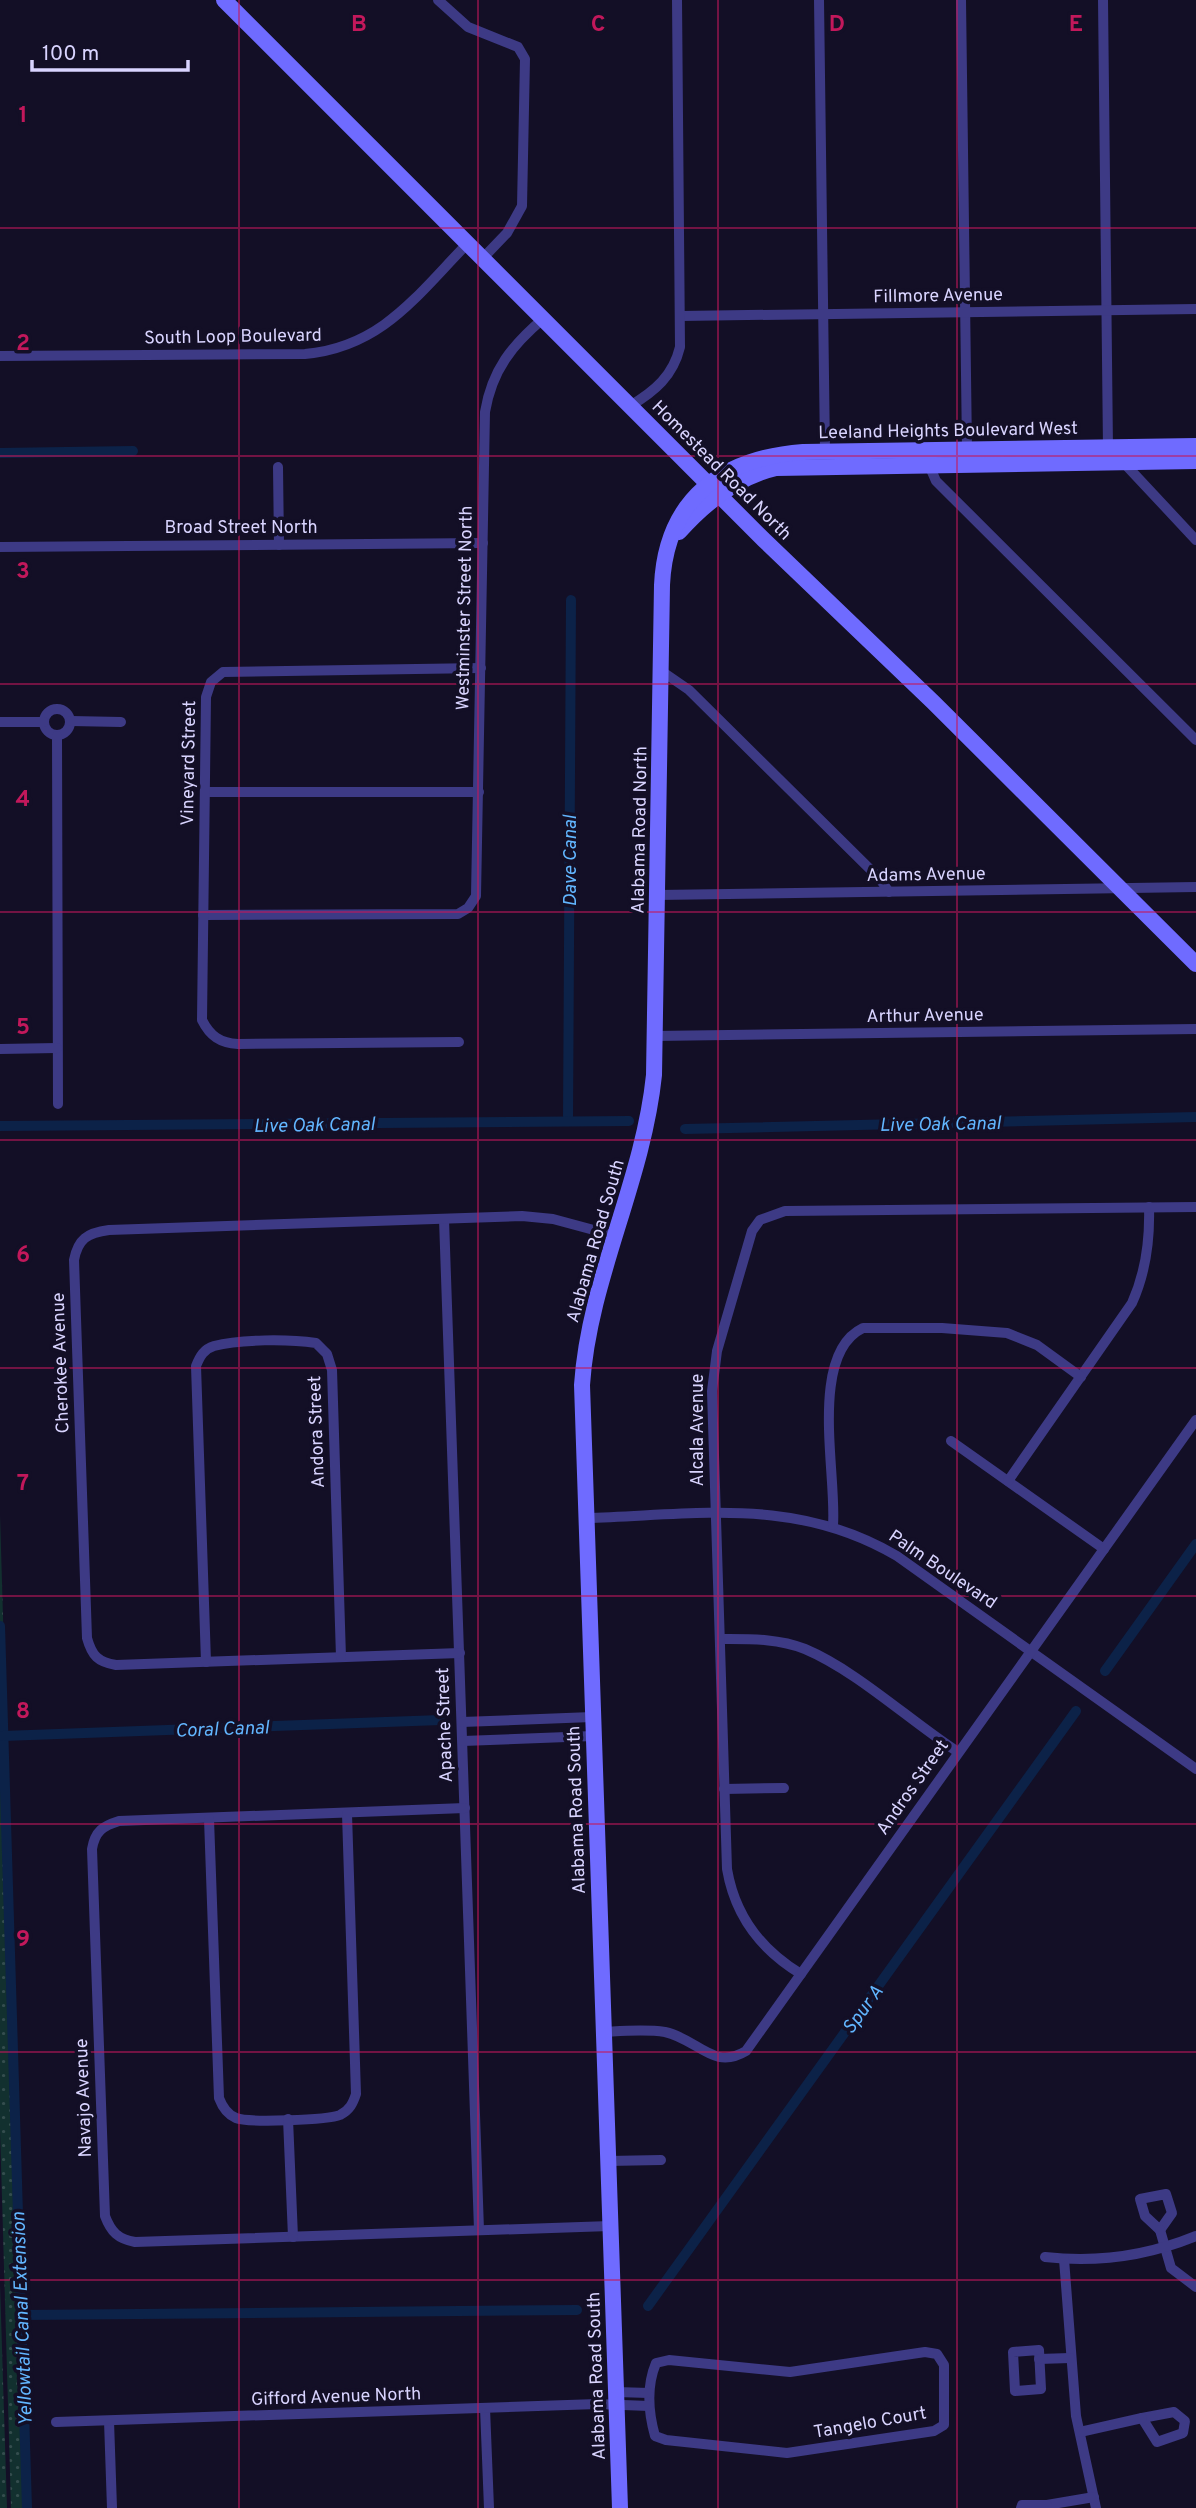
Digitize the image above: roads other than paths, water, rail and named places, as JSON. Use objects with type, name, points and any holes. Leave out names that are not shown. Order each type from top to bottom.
[{"type":"main road","name":"Homestead Road North","points":[[224,0],[544,318],[713,491],[933,702],[1196,964]]},
{"type":"main road","name":"Leeland Heights Boulevard West","points":[[713,491],[731,467],[747,460],[789,453],[1196,446]]},
{"type":"main road","name":"Leeland Heights Boulevard West","points":[[713,491],[776,468],[1196,461]]},
{"type":"main road","name":"Alabama Road North","points":[[648,1118],[655,1036],[662,581],[670,542],[713,491]]},
{"type":"main road","name":"Alabama Road South","points":[[620,2508],[592,1717],[584,1363],[594,1307],[648,1118]]},
{"type":"street","points":[[438,0],[468,27],[518,47],[524,59],[522,205],[508,233],[483,258]]},
{"type":"street","points":[[630,406],[652,393],[677,363],[681,347],[677,0]]},
{"type":"street","points":[[819,0],[825,451]]},
{"type":"street","points":[[961,0],[967,449]]},
{"type":"street","points":[[1103,0],[1108,448]]},
{"type":"street","name":"South Loop Boulevard","points":[[0,356],[305,354],[340,349],[379,330],[468,243]]},
{"type":"street","name":"Fillmore Avenue","points":[[681,316],[1196,309]]},
{"type":"street","name":"Westminster Street North","points":[[203,915],[353,916],[461,912],[476,896],[484,426],[488,395],[503,360],[522,337],[544,318]]},
{"type":"street","points":[[1124,463],[1196,540]]},
{"type":"street","points":[[929,465],[936,481],[1196,740]]},
{"type":"street","points":[[278,467],[279,545]]},
{"type":"street","name":"Broad Street North","points":[[0,547],[483,543]]},
{"type":"street","name":"Vineyard Street","points":[[459,1042],[227,1044],[209,1034],[202,1020],[206,697],[211,682],[223,672],[481,668]]},
{"type":"street","points":[[660,670],[690,690],[880,879],[889,892]]},
{"type":"street","points":[[55,709],[63,710],[71,721],[65,733],[57,736],[46,730],[44,722],[47,714],[55,709]]},
{"type":"street","points":[[71,721],[121,722]]},
{"type":"street","points":[[0,722],[44,722]]},
{"type":"street","points":[[57,736],[58,1104]]},
{"type":"street","points":[[205,793],[479,792]]},
{"type":"street","name":"Adams Avenue","points":[[657,895],[1196,887]]},
{"type":"street","name":"Arthur Avenue","points":[[655,1036],[1196,1029]]},
{"type":"street","points":[[0,1049],[57,1048]]},
{"type":"street","points":[[1008,1481],[1118,1325],[1139,1288],[1148,1248],[1149,1207]]},
{"type":"street","name":"Alcala Avenue","points":[[801,1974],[755,1936],[737,1904],[727,1869],[713,1376],[717,1351],[747,1244],[760,1220],[785,1211],[1196,1207]]},
{"type":"street","name":"Cherokee Avenue","points":[[460,1653],[116,1665],[102,1663],[91,1653],[87,1638],[85,1596],[74,1260],[76,1246],[84,1237],[109,1230],[537,1217],[579,1224],[616,1236]]},
{"type":"street","name":"Apache Street","points":[[444,1219],[479,2230]]},
{"type":"street","points":[[833,1525],[832,1384],[838,1354],[852,1334],[863,1328],[991,1329],[1037,1345],[1081,1377]]},
{"type":"street","name":"Andora Street","points":[[206,1662],[196,1366],[202,1353],[213,1346],[262,1342],[316,1343],[327,1354],[332,1370],[341,1657]]},
{"type":"street","name":"Andros Street","points":[[603,2032],[666,2032],[683,2038],[719,2059],[733,2059],[746,2051],[1196,1420]]},
{"type":"street","points":[[951,1441],[1104,1549]]},
{"type":"street","name":"Palm Boulevard","points":[[586,1518],[771,1514],[833,1525],[897,1556],[1196,1769]]},
{"type":"street","points":[[720,1639],[755,1639],[804,1648],[834,1665],[958,1752]]},
{"type":"street","points":[[462,1722],[592,1717]]},
{"type":"street","points":[[463,1741],[593,1736]]},
{"type":"street","points":[[724,1789],[783,1788]]},
{"type":"street","name":"Navajo Avenue","points":[[465,1808],[119,1821],[103,1826],[94,1837],[92,1849],[105,2216],[110,2231],[122,2240],[135,2242],[610,2226]]},
{"type":"street","points":[[209,1819],[219,2098],[223,2110],[235,2118],[288,2119],[339,2115],[352,2107],[356,2094],[346,1814]]},
{"type":"street","points":[[288,2119],[293,2237]]},
{"type":"street","points":[[608,2161],[661,2160]]},
{"type":"street","points":[[1160,2230],[1163,2249],[1171,2268],[1196,2287]]},
{"type":"street","points":[[1045,2257],[1108,2258],[1163,2249],[1196,2236]]},
{"type":"street","points":[[1021,2508],[1022,2505],[1047,2507],[1095,2503],[1080,2432],[1070,2358],[1064,2259]]},
{"type":"street","name":"Tangelo Court","points":[[925,2352],[937,2354],[944,2365],[944,2425],[934,2431],[787,2453],[666,2440],[655,2436],[649,2406],[656,2363],[668,2360],[790,2372],[925,2352]]},
{"type":"street","points":[[1040,2359],[1070,2358]]},
{"type":"street","points":[[616,2399],[649,2393]]},
{"type":"street","points":[[616,2399],[649,2406]]},
{"type":"street","name":"Gifford Avenue North","points":[[56,2422],[485,2409],[616,2399]]},
{"type":"street","points":[[485,2409],[489,2508]]},
{"type":"street","points":[[1080,2432],[1142,2418]]},
{"type":"street","points":[[109,2421],[112,2508]]},
{"type":"waterway","points":[[0,453],[133,451]]},
{"type":"waterway","name":"Dave Canal","points":[[568,1121],[571,600]]},
{"type":"waterway","name":"Live Oak Canal","points":[[685,1129],[1196,1117]]},
{"type":"waterway","name":"Live Oak Canal","points":[[0,1126],[629,1121]]},
{"type":"waterway","name":"Spur A","points":[[1105,1671],[1196,1544]]},
{"type":"waterway","name":"Yellowtail Canal Extension","points":[[0,1626],[27,2508]]},
{"type":"waterway","name":"Spur A","points":[[648,2306],[1076,1711]]},
{"type":"waterway","name":"Coral Canal","points":[[3,1736],[441,1720]]},
{"type":"waterway","points":[[21,2315],[577,2310]]}]
